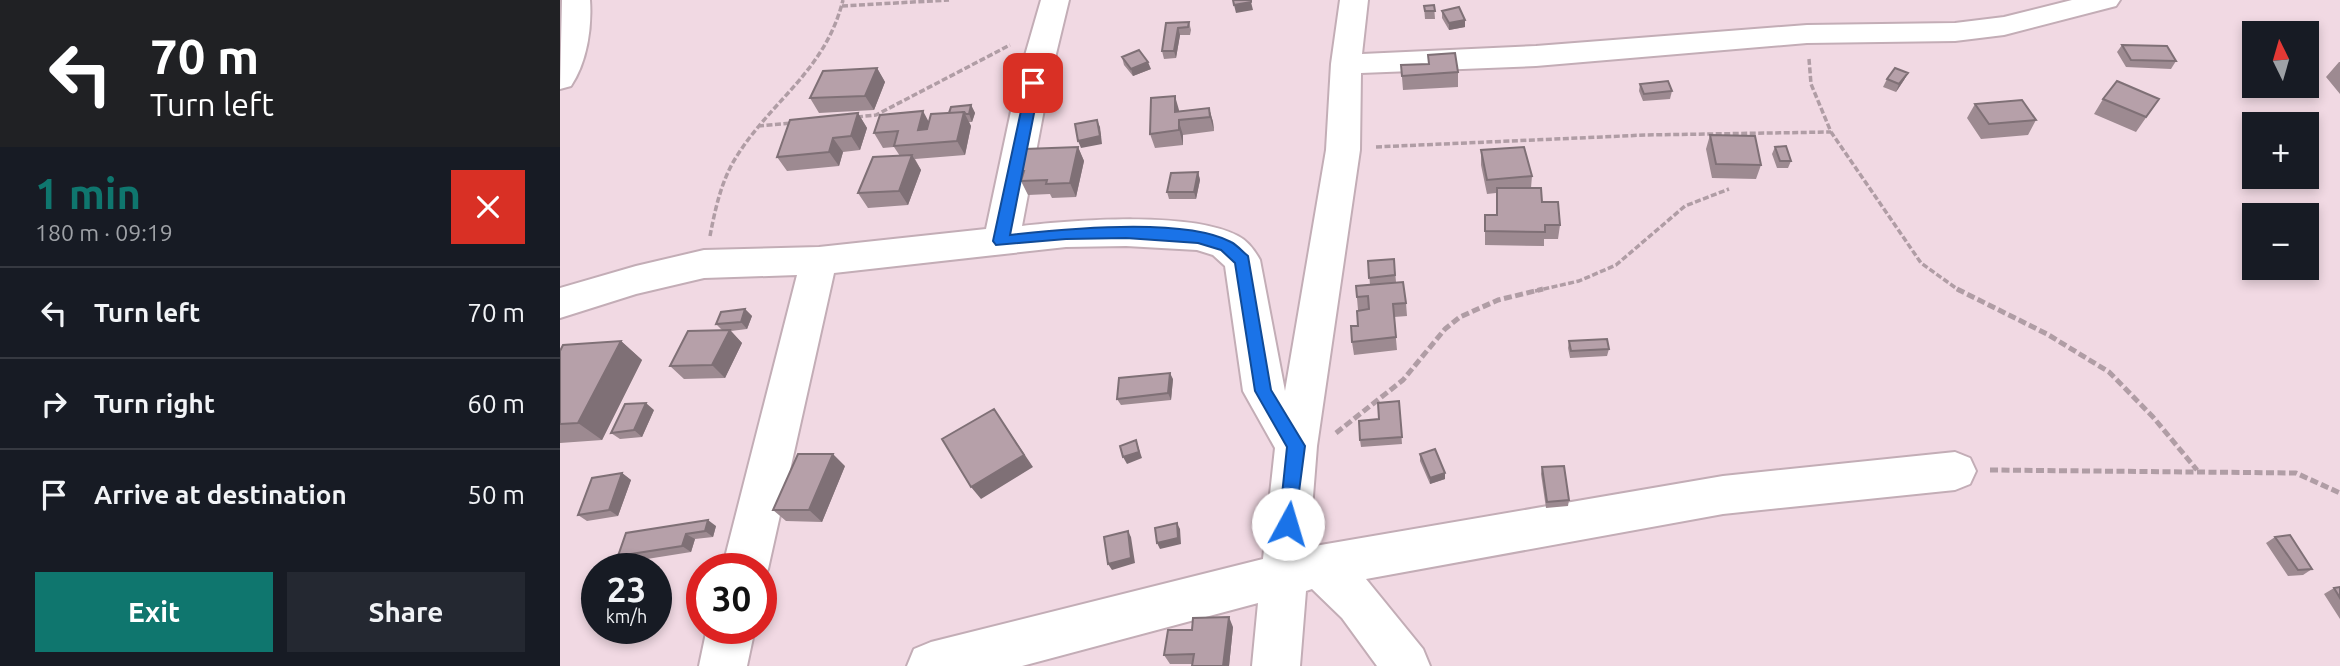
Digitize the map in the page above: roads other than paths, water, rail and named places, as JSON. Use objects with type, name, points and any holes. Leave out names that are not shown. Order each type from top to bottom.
[{"type":"street","points":[[560,79],[570,54],[578,19],[576,0]]},
{"type":"street","points":[[1276,666],[1301,571],[1296,446],[1343,150],[1346,64],[1354,0]]},
{"type":"street","points":[[1346,64],[1536,56],[1807,34],[1955,32],[1992,28],[2068,12],[2106,0]]},
{"type":"street","points":[[1001,241],[1033,83],[1051,13]]},
{"type":"street","points":[[560,303],[636,280],[704,264],[819,261],[1066,234],[1126,233],[1198,237],[1226,246],[1242,260],[1263,391],[1296,446]]},
{"type":"street","points":[[750,553],[819,261]]},
{"type":"street","points":[[931,666],[1301,571],[1723,495],[1955,471]]},
{"type":"street","points":[[1301,571],[1358,603],[1406,666]]},
{"type":"street","points":[[723,666],[728,644]]}]
